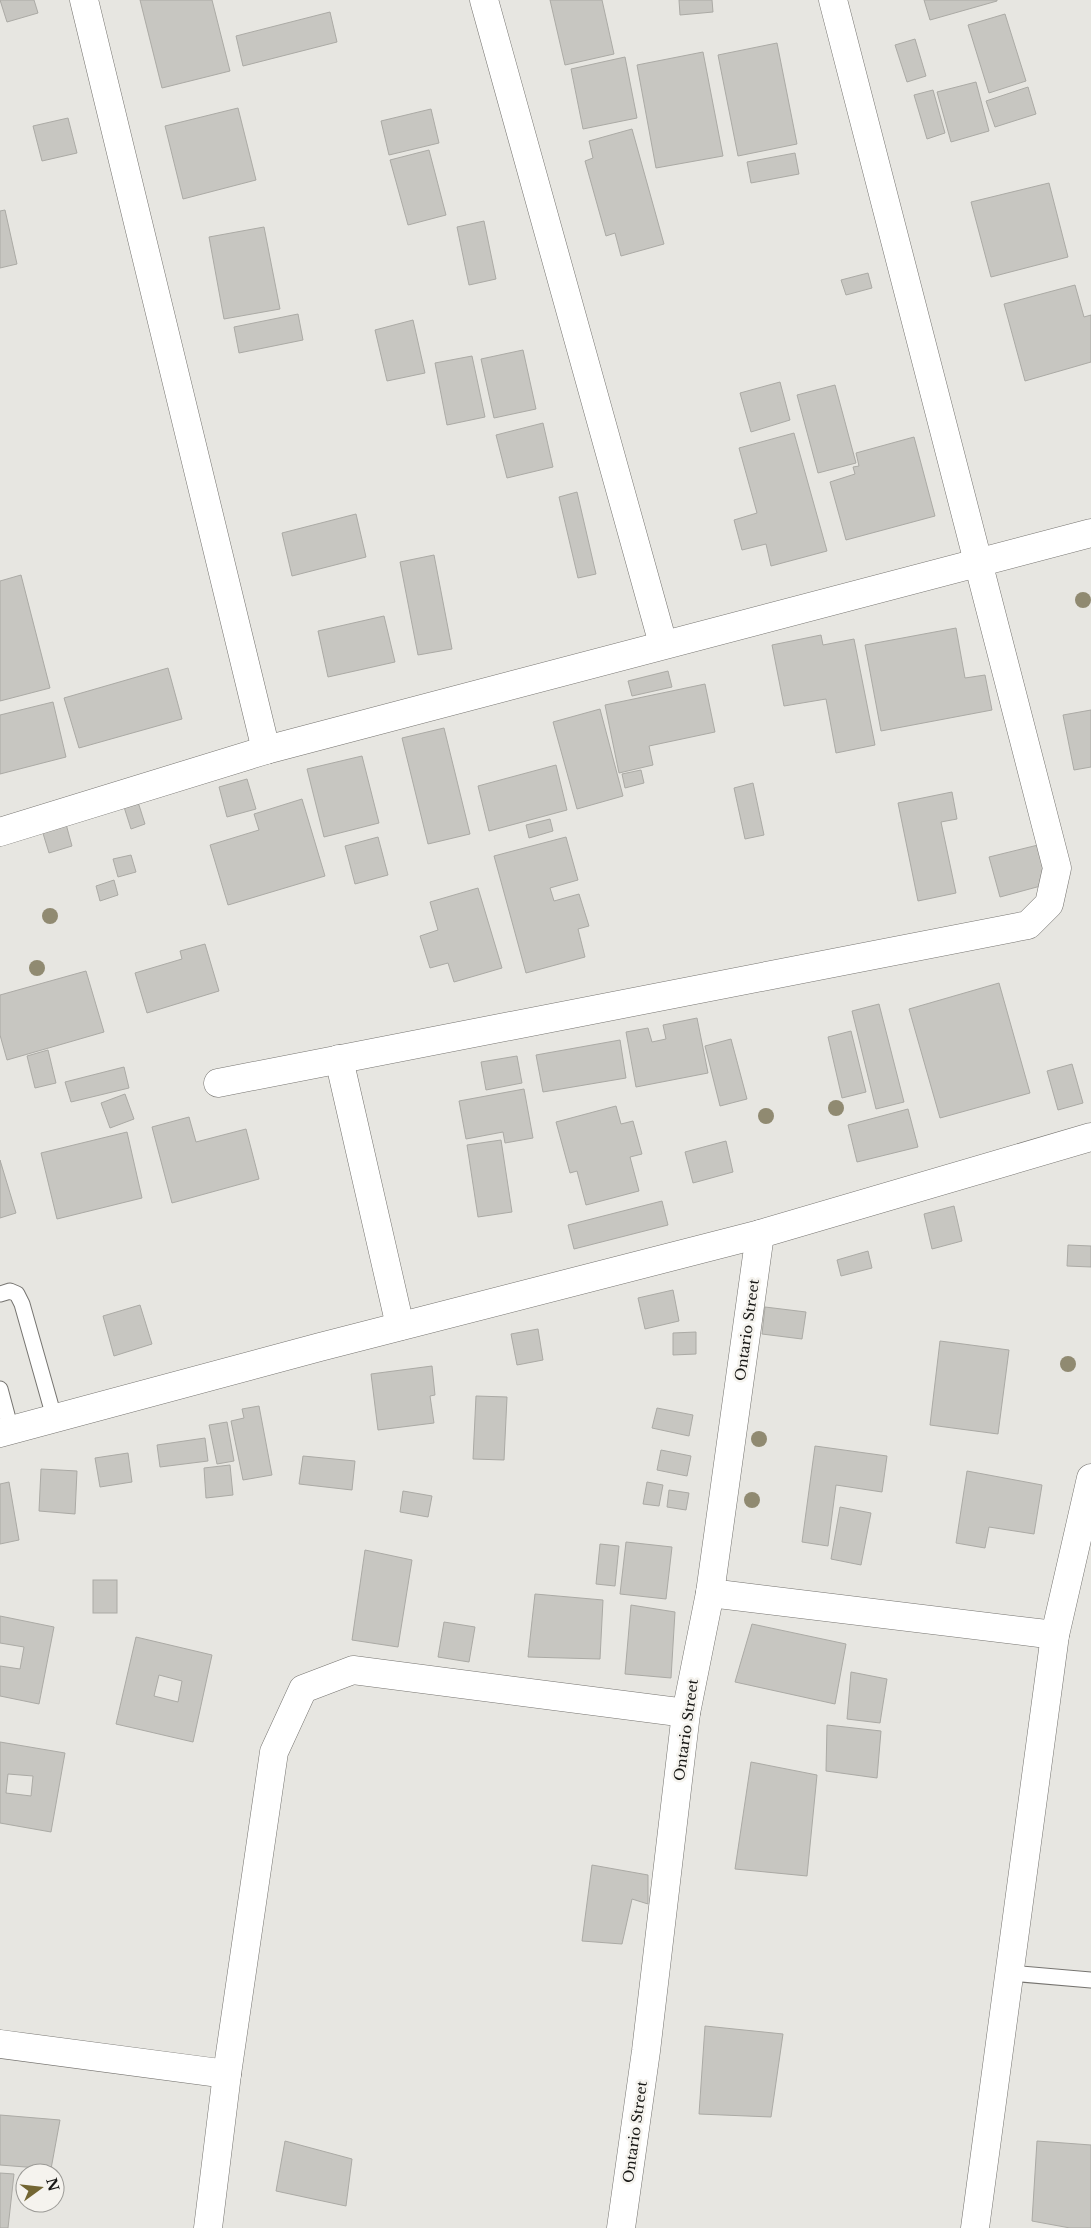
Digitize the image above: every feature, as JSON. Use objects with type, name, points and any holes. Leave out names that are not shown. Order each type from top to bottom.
[{"type":"street","points":[[84,0],[266,750]]},
{"type":"street","points":[[484,0],[663,644]]},
{"type":"street","points":[[218,1083],[1028,925],[1049,904],[1057,868],[833,0]]},
{"type":"street","points":[[0,832],[266,750],[663,644],[1091,534]]},
{"type":"street","points":[[338,1059],[400,1326]]},
{"type":"street","points":[[6,1431],[400,1326],[760,1234],[1091,1137]]},
{"type":"street","name":"Ontario Street","points":[[621,2228],[647,2041],[686,1713],[710,1593],[760,1234]]},
{"type":"street","points":[[975,2228],[1055,1636],[1091,1478]]},
{"type":"street","points":[[710,1593],[1055,1636]]},
{"type":"street","points":[[208,2228],[227,2074],[274,1752],[303,1689],[353,1670],[686,1713]]},
{"type":"street","points":[[0,2044],[227,2074]]},
{"type":"lane","points":[[0,1294],[10,1291],[17,1294],[22,1304],[54,1417]]},
{"type":"lane","points":[[0,1389],[6,1431]]},
{"type":"lane","points":[[1009,1973],[1091,1980]]},
{"type":"building","points":[[0,0],[34,0],[38,13],[7,22]]},
{"type":"building","points":[[140,0],[212,0],[230,71],[162,88]]},
{"type":"building","points":[[550,0],[602,0],[614,54],[565,65]]},
{"type":"building","points":[[679,0],[712,0],[713,12],[680,15]]},
{"type":"building","points":[[924,0],[997,0],[997,1],[930,20]]},
{"type":"building","points":[[330,12],[337,42],[243,66],[236,36]]},
{"type":"building","points":[[1005,14],[1026,81],[989,93],[968,25]]},
{"type":"building","points":[[915,39],[926,76],[907,82],[895,45]]},
{"type":"building","points":[[777,43],[797,144],[738,156],[718,55]]},
{"type":"building","points":[[703,52],[723,156],[656,168],[637,65]]},
{"type":"building","points":[[625,57],[637,118],[583,129],[571,69]]},
{"type":"building","points":[[976,82],[989,131],[951,142],[937,92]]},
{"type":"building","points":[[1028,87],[1036,114],[995,127],[986,101]]},
{"type":"building","points":[[933,90],[945,133],[927,139],[914,95]]},
{"type":"building","points":[[238,108],[256,180],[183,199],[165,126]]},
{"type":"building","points":[[431,109],[439,143],[389,155],[381,121]]},
{"type":"building","points":[[68,118],[77,153],[42,161],[33,126]]},
{"type":"building","points":[[632,129],[664,244],[621,256],[615,233],[606,236],[585,161],[593,158],[589,141]]},
{"type":"building","points":[[429,150],[446,215],[408,225],[390,160]]},
{"type":"building","points":[[795,153],[799,174],[751,183],[747,162]]},
{"type":"building","points":[[1049,183],[1068,257],[991,277],[971,202]]},
{"type":"building","points":[[5,210],[17,264],[0,268],[0,211]]},
{"type":"building","points":[[484,221],[496,279],[469,285],[457,227]]},
{"type":"building","points":[[264,227],[280,309],[224,319],[209,237]]},
{"type":"building","points":[[868,273],[872,288],[846,295],[841,280]]},
{"type":"building","points":[[1075,285],[1084,317],[1091,315],[1091,362],[1025,381],[1004,304]]},
{"type":"building","points":[[298,314],[303,340],[239,353],[234,327]]},
{"type":"building","points":[[413,320],[425,373],[387,381],[375,330]]},
{"type":"building","points":[[523,350],[536,409],[494,418],[481,359]]},
{"type":"building","points":[[472,356],[485,417],[447,425],[435,363]]},
{"type":"building","points":[[780,382],[790,420],[751,432],[740,393]]},
{"type":"building","points":[[835,385],[856,463],[818,473],[797,395]]},
{"type":"building","points":[[543,423],[553,467],[507,478],[496,435]]},
{"type":"building","points":[[794,433],[827,551],[771,566],[766,544],[742,550],[734,520],[757,513],[739,448]]},
{"type":"building","points":[[914,437],[935,516],[846,540],[830,482],[855,474],[853,467],[859,466],[856,453]]},
{"type":"building","points":[[577,492],[596,574],[578,578],[559,497]]},
{"type":"building","points":[[356,514],[366,557],[292,576],[282,533]]},
{"type":"building","points":[[434,555],[452,649],[418,655],[400,562]]},
{"type":"building","points":[[21,575],[50,688],[0,701],[0,581]]},
{"type":"building","points":[[384,616],[395,662],[328,677],[318,631]]},
{"type":"building","points":[[956,628],[965,678],[985,675],[992,710],[881,731],[865,645]]},
{"type":"building","points":[[821,635],[823,645],[854,639],[875,745],[836,753],[826,699],[784,706],[772,645]]},
{"type":"building","points":[[168,668],[182,719],[79,748],[64,698]]},
{"type":"building","points":[[668,671],[672,687],[632,696],[628,681]]},
{"type":"building","points":[[705,684],[715,732],[649,746],[653,765],[619,773],[605,705]]},
{"type":"building","points":[[53,702],[66,757],[0,774],[0,715]]},
{"type":"building","points":[[600,709],[623,796],[577,809],[553,722]]},
{"type":"building","points":[[1091,710],[1091,767],[1074,770],[1063,715]]},
{"type":"building","points":[[444,728],[470,834],[428,844],[402,738]]},
{"type":"building","points":[[362,756],[379,823],[324,837],[307,769]]},
{"type":"building","points":[[556,765],[567,810],[489,831],[478,786]]},
{"type":"building","points":[[641,770],[644,783],[625,788],[622,774]]},
{"type":"building","points":[[247,779],[256,809],[227,817],[219,787]]},
{"type":"building","points":[[753,783],[764,835],[745,839],[734,788]]},
{"type":"building","points":[[952,792],[957,819],[941,822],[956,893],[918,901],[898,803]]},
{"type":"building","points":[[302,799],[325,876],[228,905],[210,845],[259,830],[254,814]]},
{"type":"building","points":[[138,802],[145,824],[131,829],[124,807]]},
{"type":"building","points":[[550,819],[553,831],[529,838],[526,825]]},
{"type":"building","points":[[66,824],[72,846],[49,853],[42,830]]},
{"type":"building","points":[[378,837],[388,875],[355,884],[345,846]]},
{"type":"building","points":[[566,837],[578,880],[550,888],[554,901],[579,894],[589,926],[578,929],[585,957],[526,973],[494,856]]},
{"type":"building","points":[[1038,845],[1048,884],[1000,897],[989,857]]},
{"type":"building","points":[[131,855],[136,872],[118,877],[113,859]]},
{"type":"building","points":[[114,880],[118,895],[100,901],[96,886]]},
{"type":"building","points":[[478,888],[502,968],[454,982],[448,963],[430,968],[420,936],[438,930],[430,902]]},
{"type":"building","points":[[205,944],[219,991],[147,1013],[135,973],[182,959],[180,951]]},
{"type":"building","points":[[86,971],[104,1032],[7,1060],[0,1035],[0,995]]},
{"type":"building","points":[[999,983],[1030,1093],[940,1118],[909,1009]]},
{"type":"building","points":[[879,1004],[904,1102],[876,1109],[852,1011]]},
{"type":"building","points":[[697,1018],[708,1073],[636,1087],[626,1032],[648,1028],[652,1042],[666,1039],[663,1025]]},
{"type":"building","points":[[851,1031],[866,1092],[842,1098],[828,1037]]},
{"type":"building","points":[[731,1039],[747,1099],[720,1106],[705,1046]]},
{"type":"building","points":[[620,1040],[626,1078],[543,1092],[536,1055]]},
{"type":"building","points":[[48,1050],[56,1083],[35,1088],[27,1056]]},
{"type":"building","points":[[517,1056],[522,1083],[486,1090],[481,1062]]},
{"type":"building","points":[[1072,1064],[1083,1103],[1058,1110],[1047,1071]]},
{"type":"building","points":[[124,1067],[129,1088],[71,1102],[65,1082]]},
{"type":"building","points":[[524,1089],[533,1138],[505,1143],[503,1132],[466,1139],[459,1101]]},
{"type":"building","points":[[125,1094],[134,1119],[110,1128],[101,1103]]},
{"type":"building","points":[[616,1106],[621,1124],[633,1121],[642,1154],[630,1157],[639,1191],[586,1205],[577,1171],[570,1173],[556,1122]]},
{"type":"building","points":[[908,1109],[918,1147],[857,1162],[848,1125]]},
{"type":"building","points":[[189,1117],[196,1142],[246,1129],[259,1179],[172,1203],[152,1127]]},
{"type":"building","points":[[127,1132],[142,1198],[57,1219],[41,1153]]},
{"type":"building","points":[[501,1140],[512,1212],[478,1217],[467,1145]]},
{"type":"building","points":[[726,1141],[733,1172],[693,1183],[685,1152]]},
{"type":"building","points":[[0,1160],[16,1213],[0,1218]]},
{"type":"building","points":[[662,1201],[668,1225],[574,1249],[568,1225]]},
{"type":"building","points":[[954,1206],[962,1241],[932,1249],[924,1214]]},
{"type":"building","points":[[1068,1245],[1091,1246],[1091,1267],[1067,1266]]},
{"type":"building","points":[[868,1251],[872,1268],[841,1276],[837,1260]]},
{"type":"building","points":[[673,1290],[679,1321],[645,1329],[638,1298]]},
{"type":"building","points":[[140,1305],[152,1344],[114,1356],[103,1316]]},
{"type":"building","points":[[765,1307],[806,1312],[802,1339],[762,1334]]},
{"type":"building","points":[[538,1329],[543,1360],[517,1365],[511,1334]]},
{"type":"building","points":[[696,1332],[696,1354],[673,1355],[673,1333]]},
{"type":"building","points":[[940,1341],[1009,1350],[998,1434],[930,1425]]},
{"type":"building","points":[[432,1366],[435,1395],[430,1396],[434,1423],[378,1430],[371,1374]]},
{"type":"building","points":[[476,1396],[507,1397],[504,1460],[473,1459]]},
{"type":"building","points":[[259,1406],[272,1475],[243,1480],[231,1421],[244,1418],[242,1409]]},
{"type":"building","points":[[657,1408],[693,1415],[689,1436],[652,1428]]},
{"type":"building","points":[[227,1422],[234,1461],[217,1464],[209,1425]]},
{"type":"building","points":[[205,1438],[208,1461],[160,1467],[157,1445]]},
{"type":"building","points":[[815,1446],[887,1456],[882,1492],[836,1485],[828,1546],[802,1542]]},
{"type":"building","points":[[661,1450],[691,1456],[687,1476],[657,1470]]},
{"type":"building","points":[[128,1453],[132,1482],[100,1487],[95,1458]]},
{"type":"building","points":[[303,1456],[355,1461],[352,1490],[299,1484]]},
{"type":"building","points":[[230,1465],[233,1495],[206,1498],[204,1468]]},
{"type":"building","points":[[41,1469],[77,1471],[75,1514],[39,1511]]},
{"type":"building","points":[[967,1471],[1042,1485],[1034,1534],[989,1527],[985,1548],[956,1543]]},
{"type":"building","points":[[9,1482],[19,1540],[0,1544],[0,1484]]},
{"type":"building","points":[[647,1482],[663,1485],[659,1506],[643,1504]]},
{"type":"building","points":[[669,1490],[689,1493],[686,1510],[667,1507]]},
{"type":"building","points":[[403,1491],[432,1496],[428,1517],[400,1512]]},
{"type":"building","points":[[840,1507],[871,1513],[861,1565],[831,1559]]},
{"type":"building","points":[[626,1542],[672,1547],[666,1599],[620,1594]]},
{"type":"building","points":[[600,1544],[619,1546],[615,1586],[596,1584]]},
{"type":"building","points":[[365,1550],[412,1560],[398,1647],[352,1640]]},
{"type":"building","points":[[93,1580],[117,1580],[117,1613],[93,1613]]},
{"type":"building","points":[[535,1594],[603,1600],[600,1659],[528,1657]]},
{"type":"building","points":[[631,1605],[675,1612],[671,1678],[625,1674]]},
{"type":"building","points":[[0,1616],[54,1627],[39,1704],[0,1696],[0,1666],[20,1669],[24,1647],[0,1643]]},
{"type":"building","points":[[444,1622],[475,1627],[469,1662],[438,1657]]},
{"type":"building","points":[[752,1624],[846,1644],[835,1704],[735,1682]]},
{"type":"building","points":[[136,1637],[212,1655],[193,1742],[116,1724]],"holes":[[[159,1675],[182,1681],[178,1702],[154,1696]]]},
{"type":"building","points":[[851,1672],[887,1679],[880,1723],[847,1719]]},
{"type":"building","points":[[827,1725],[881,1731],[877,1778],[826,1771]]},
{"type":"building","points":[[0,1742],[65,1753],[51,1832],[0,1823]],"holes":[[[8,1774],[33,1776],[31,1796],[6,1793]]]},
{"type":"building","points":[[751,1762],[817,1775],[807,1876],[735,1869]]},
{"type":"building","points":[[592,1865],[648,1875],[648,1904],[632,1899],[622,1944],[582,1941]]},
{"type":"building","points":[[705,2026],[783,2034],[771,2117],[699,2114]]},
{"type":"building","points":[[0,2115],[60,2120],[52,2163],[15,2163],[15,2166],[0,2165]]},
{"type":"building","points":[[285,2141],[352,2159],[346,2206],[276,2191]]},
{"type":"building","points":[[1037,2141],[1091,2145],[1091,2228],[1070,2228],[1032,2221]]},
{"type":"building","points":[[0,2173],[14,2174],[8,2228],[0,2228]]}]
